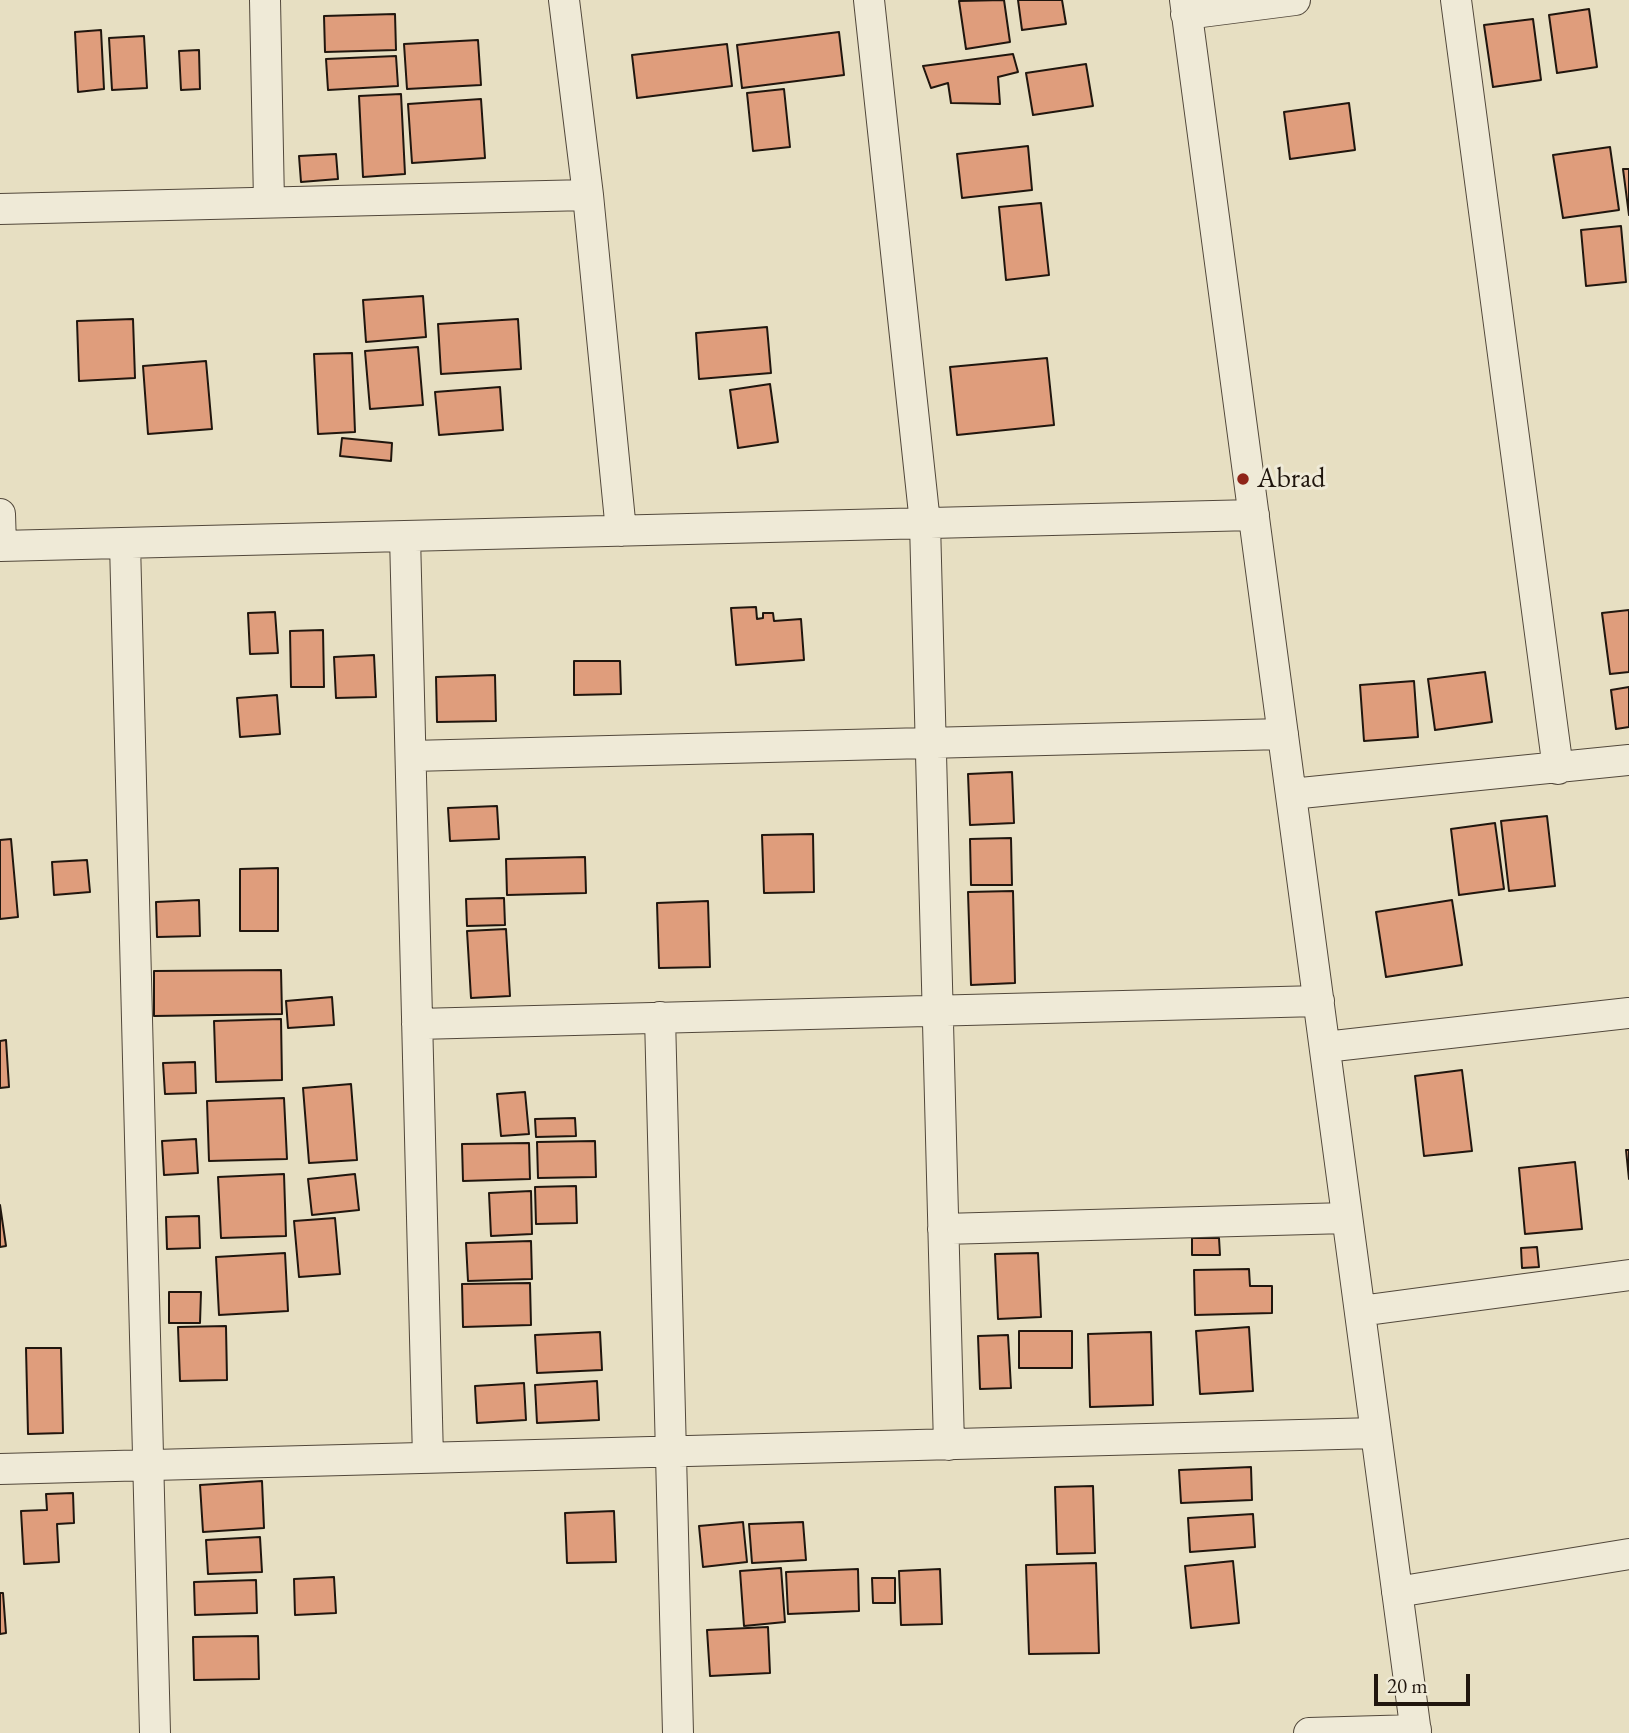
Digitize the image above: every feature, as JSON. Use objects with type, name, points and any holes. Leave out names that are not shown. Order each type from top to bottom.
[{"type":"street","points":[[265,0],[269,202]]},
{"type":"street","points":[[564,0],[588,195],[621,530]]},
{"type":"street","points":[[869,0],[925,523],[949,1445]]},
{"type":"street","points":[[1295,0],[1186,7],[1416,1731],[1309,1733]]},
{"type":"street","points":[[1456,0],[1558,769]]},
{"type":"street","points":[[0,209],[588,195]]},
{"type":"street","points":[[0,514],[0,546],[1254,515]]},
{"type":"street","points":[[405,536],[428,1458]]},
{"type":"street","points":[[125,543],[155,1733]]},
{"type":"street","points":[[411,756],[1283,734]]},
{"type":"street","points":[[1291,794],[1629,760]]},
{"type":"street","points":[[417,1024],[1319,1000]]},
{"type":"street","points":[[1325,1047],[1629,1013]]},
{"type":"street","points":[[660,1017],[678,1733]]},
{"type":"street","points":[[943,1229],[1347,1218]]},
{"type":"street","points":[[1360,1311],[1629,1275]]},
{"type":"street","points":[[0,1469],[1376,1433]]},
{"type":"street","points":[[1398,1592],[1629,1554]]},
{"type":"building","points":[[1004,0],[1010,42],[966,49],[959,1]]},
{"type":"building","points":[[1018,0],[1062,0],[1066,24],[1022,30]]},
{"type":"building","points":[[1589,9],[1597,67],[1557,73],[1549,15]]},
{"type":"building","points":[[395,14],[396,50],[325,52],[324,16]]},
{"type":"building","points":[[1533,19],[1541,80],[1493,87],[1484,25]]},
{"type":"building","points":[[101,30],[104,89],[78,92],[75,32]]},
{"type":"building","points":[[839,32],[844,75],[742,88],[737,45]]},
{"type":"building","points":[[144,36],[147,88],[112,90],[109,38]]},
{"type":"building","points":[[478,40],[481,85],[407,89],[404,44]]},
{"type":"building","points":[[727,44],[732,86],[637,98],[632,55]]},
{"type":"building","points":[[199,50],[200,89],[181,90],[179,51]]},
{"type":"building","points":[[1013,54],[1018,72],[998,77],[1000,104],[951,103],[948,83],[931,88],[923,66]]},
{"type":"building","points":[[396,56],[398,86],[328,90],[326,59]]},
{"type":"building","points":[[1086,64],[1093,106],[1033,115],[1026,73]]},
{"type":"building","points":[[784,89],[790,147],[753,151],[747,93]]},
{"type":"building","points":[[401,94],[405,174],[363,177],[359,96]]},
{"type":"building","points":[[481,99],[485,158],[412,163],[408,104]]},
{"type":"building","points":[[1349,103],[1355,150],[1290,159],[1284,112]]},
{"type":"building","points":[[1028,146],[1032,190],[962,198],[957,154]]},
{"type":"building","points":[[1610,147],[1619,210],[1563,218],[1553,155]]},
{"type":"building","points":[[336,154],[338,179],[301,182],[299,156]]},
{"type":"building","points":[[1623,169],[1629,169],[1629,215]]},
{"type":"building","points":[[1041,203],[1049,275],[1006,280],[999,207]]},
{"type":"building","points":[[1621,226],[1626,282],[1586,286],[1581,230]]},
{"type":"building","points":[[423,296],[426,337],[366,342],[363,300]]},
{"type":"building","points":[[133,319],[135,378],[79,381],[77,321]]},
{"type":"building","points":[[518,319],[521,369],[441,374],[438,324]]},
{"type":"building","points":[[767,327],[771,373],[699,379],[696,333]]},
{"type":"building","points":[[418,347],[423,405],[370,409],[365,351]]},
{"type":"building","points":[[352,353],[355,432],[318,434],[314,354]]},
{"type":"building","points":[[1047,358],[1054,425],[957,435],[950,367]]},
{"type":"building","points":[[206,361],[212,429],[148,434],[143,366]]},
{"type":"building","points":[[770,384],[778,442],[738,448],[730,390]]},
{"type":"building","points":[[500,387],[503,430],[439,435],[435,392]]},
{"type":"building","points":[[342,438],[392,443],[391,461],[340,456]]},
{"type":"building","points":[[756,607],[757,619],[763,618],[763,613],[773,613],[774,621],[801,619],[804,660],[736,665],[731,608]]},
{"type":"building","points":[[1629,610],[1629,672],[1610,674],[1602,613]]},
{"type":"building","points":[[275,612],[278,653],[250,654],[248,613]]},
{"type":"building","points":[[323,630],[324,687],[291,687],[290,631]]},
{"type":"building","points":[[374,655],[376,697],[336,698],[334,657]]},
{"type":"building","points":[[574,661],[620,661],[621,694],[574,695]]},
{"type":"building","points":[[1485,672],[1492,722],[1435,730],[1428,679]]},
{"type":"building","points":[[495,675],[496,721],[437,722],[436,677]]},
{"type":"building","points":[[1414,681],[1418,737],[1364,741],[1360,685]]},
{"type":"building","points":[[1629,687],[1629,727],[1616,729],[1611,690]]},
{"type":"building","points":[[277,695],[280,734],[240,737],[237,698]]},
{"type":"building","points":[[1012,772],[1014,823],[970,825],[968,774]]},
{"type":"building","points":[[497,806],[499,839],[450,841],[448,808]]},
{"type":"building","points":[[1547,816],[1555,886],[1509,891],[1501,821]]},
{"type":"building","points":[[1495,823],[1504,889],[1459,895],[1451,829]]},
{"type":"building","points":[[813,834],[814,892],[764,893],[762,835]]},
{"type":"building","points":[[1011,838],[1012,885],[971,885],[970,839]]},
{"type":"building","points":[[11,839],[18,917],[0,919],[0,840]]},
{"type":"building","points":[[585,857],[586,893],[507,895],[506,859]]},
{"type":"building","points":[[87,860],[90,892],[54,895],[52,862]]},
{"type":"building","points":[[278,868],[278,931],[240,931],[240,869]]},
{"type":"building","points":[[1013,891],[1015,983],[971,985],[968,892]]},
{"type":"building","points":[[504,898],[505,925],[467,926],[466,899]]},
{"type":"building","points":[[199,900],[200,936],[157,937],[156,902]]},
{"type":"building","points":[[1452,900],[1462,965],[1386,977],[1376,912]]},
{"type":"building","points":[[708,901],[710,967],[659,968],[657,903]]},
{"type":"building","points":[[506,929],[510,996],[471,998],[467,931]]},
{"type":"building","points":[[281,970],[282,1014],[154,1016],[154,971]]},
{"type":"building","points":[[332,997],[334,1025],[288,1028],[286,1001]]},
{"type":"building","points":[[281,1019],[282,1080],[216,1082],[214,1021]]},
{"type":"building","points":[[6,1040],[9,1087],[0,1088],[0,1041]]},
{"type":"building","points":[[195,1062],[196,1093],[165,1094],[163,1063]]},
{"type":"building","points":[[1462,1070],[1472,1151],[1424,1156],[1415,1076]]},
{"type":"building","points":[[351,1084],[357,1160],[309,1163],[303,1088]]},
{"type":"building","points":[[525,1092],[529,1134],[501,1136],[497,1094]]},
{"type":"building","points":[[284,1098],[287,1159],[209,1161],[207,1101]]},
{"type":"building","points":[[575,1118],[576,1136],[536,1137],[535,1119]]},
{"type":"building","points":[[196,1139],[198,1173],[164,1175],[162,1141]]},
{"type":"building","points":[[595,1141],[596,1177],[538,1178],[537,1142]]},
{"type":"building","points":[[529,1143],[530,1179],[463,1181],[462,1144]]},
{"type":"building","points":[[1626,1150],[1629,1150],[1629,1179]]},
{"type":"building","points":[[1575,1162],[1582,1229],[1525,1234],[1519,1168]]},
{"type":"building","points":[[284,1174],[286,1236],[221,1238],[218,1177]]},
{"type":"building","points":[[355,1174],[359,1210],[312,1215],[308,1179]]},
{"type":"building","points":[[576,1186],[577,1223],[536,1224],[535,1187]]},
{"type":"building","points":[[531,1191],[532,1234],[491,1236],[489,1193]]},
{"type":"building","points":[[0,1205],[6,1246],[0,1247]]},
{"type":"building","points":[[199,1216],[200,1248],[167,1249],[166,1217]]},
{"type":"building","points":[[335,1218],[340,1274],[299,1277],[294,1221]]},
{"type":"building","points":[[1192,1238],[1219,1238],[1220,1255],[1192,1255]]},
{"type":"building","points":[[531,1241],[532,1279],[468,1281],[466,1243]]},
{"type":"building","points":[[1537,1247],[1539,1267],[1522,1268],[1521,1248]]},
{"type":"building","points":[[285,1253],[288,1311],[219,1315],[216,1257]]},
{"type":"building","points":[[1038,1253],[1041,1317],[998,1319],[995,1254]]},
{"type":"building","points":[[1249,1269],[1250,1286],[1272,1286],[1272,1313],[1195,1315],[1194,1270]]},
{"type":"building","points":[[530,1283],[531,1325],[463,1327],[462,1284]]},
{"type":"building","points":[[169,1292],[201,1292],[200,1323],[169,1323]]},
{"type":"building","points":[[226,1326],[227,1380],[180,1381],[178,1327]]},
{"type":"building","points":[[1249,1327],[1253,1391],[1200,1394],[1196,1331]]},
{"type":"building","points":[[1019,1331],[1072,1331],[1072,1368],[1019,1368]]},
{"type":"building","points":[[600,1332],[602,1370],[537,1373],[535,1335]]},
{"type":"building","points":[[1151,1332],[1153,1405],[1090,1407],[1088,1334]]},
{"type":"building","points":[[1008,1335],[1011,1388],[980,1389],[978,1336]]},
{"type":"building","points":[[26,1348],[61,1348],[63,1433],[28,1434]]},
{"type":"building","points":[[597,1381],[599,1420],[537,1423],[535,1385]]},
{"type":"building","points":[[524,1383],[526,1420],[477,1423],[475,1386]]},
{"type":"building","points":[[1251,1467],[1252,1500],[1181,1503],[1179,1470]]},
{"type":"building","points":[[262,1481],[264,1528],[203,1532],[200,1485]]},
{"type":"building","points":[[1093,1486],[1095,1553],[1057,1554],[1055,1487]]},
{"type":"building","points":[[73,1493],[74,1523],[57,1524],[59,1562],[24,1564],[21,1511],[47,1510],[46,1494]]},
{"type":"building","points":[[614,1511],[616,1562],[567,1563],[565,1513]]},
{"type":"building","points":[[1253,1514],[1255,1547],[1190,1552],[1188,1518]]},
{"type":"building","points":[[743,1522],[747,1562],[703,1567],[699,1526]]},
{"type":"building","points":[[803,1522],[806,1560],[752,1563],[749,1524]]},
{"type":"building","points":[[260,1537],[262,1572],[208,1574],[206,1540]]},
{"type":"building","points":[[1233,1561],[1239,1623],[1191,1628],[1185,1566]]},
{"type":"building","points":[[1096,1563],[1099,1653],[1029,1654],[1026,1565]]},
{"type":"building","points":[[781,1568],[785,1622],[744,1626],[740,1571]]},
{"type":"building","points":[[858,1569],[859,1611],[788,1614],[786,1572]]},
{"type":"building","points":[[940,1569],[942,1624],[901,1625],[899,1571]]},
{"type":"building","points":[[334,1577],[336,1613],[295,1615],[294,1579]]},
{"type":"building","points":[[872,1578],[895,1578],[895,1603],[873,1603]]},
{"type":"building","points":[[256,1580],[257,1613],[195,1615],[194,1582]]},
{"type":"building","points":[[0,1593],[3,1593],[6,1633],[0,1634]]},
{"type":"building","points":[[768,1627],[770,1673],[710,1676],[707,1630]]},
{"type":"building","points":[[258,1636],[259,1679],[194,1680],[193,1637]]},
{"type":"place","name":"Abrad","points":[[1243,479]]}]
